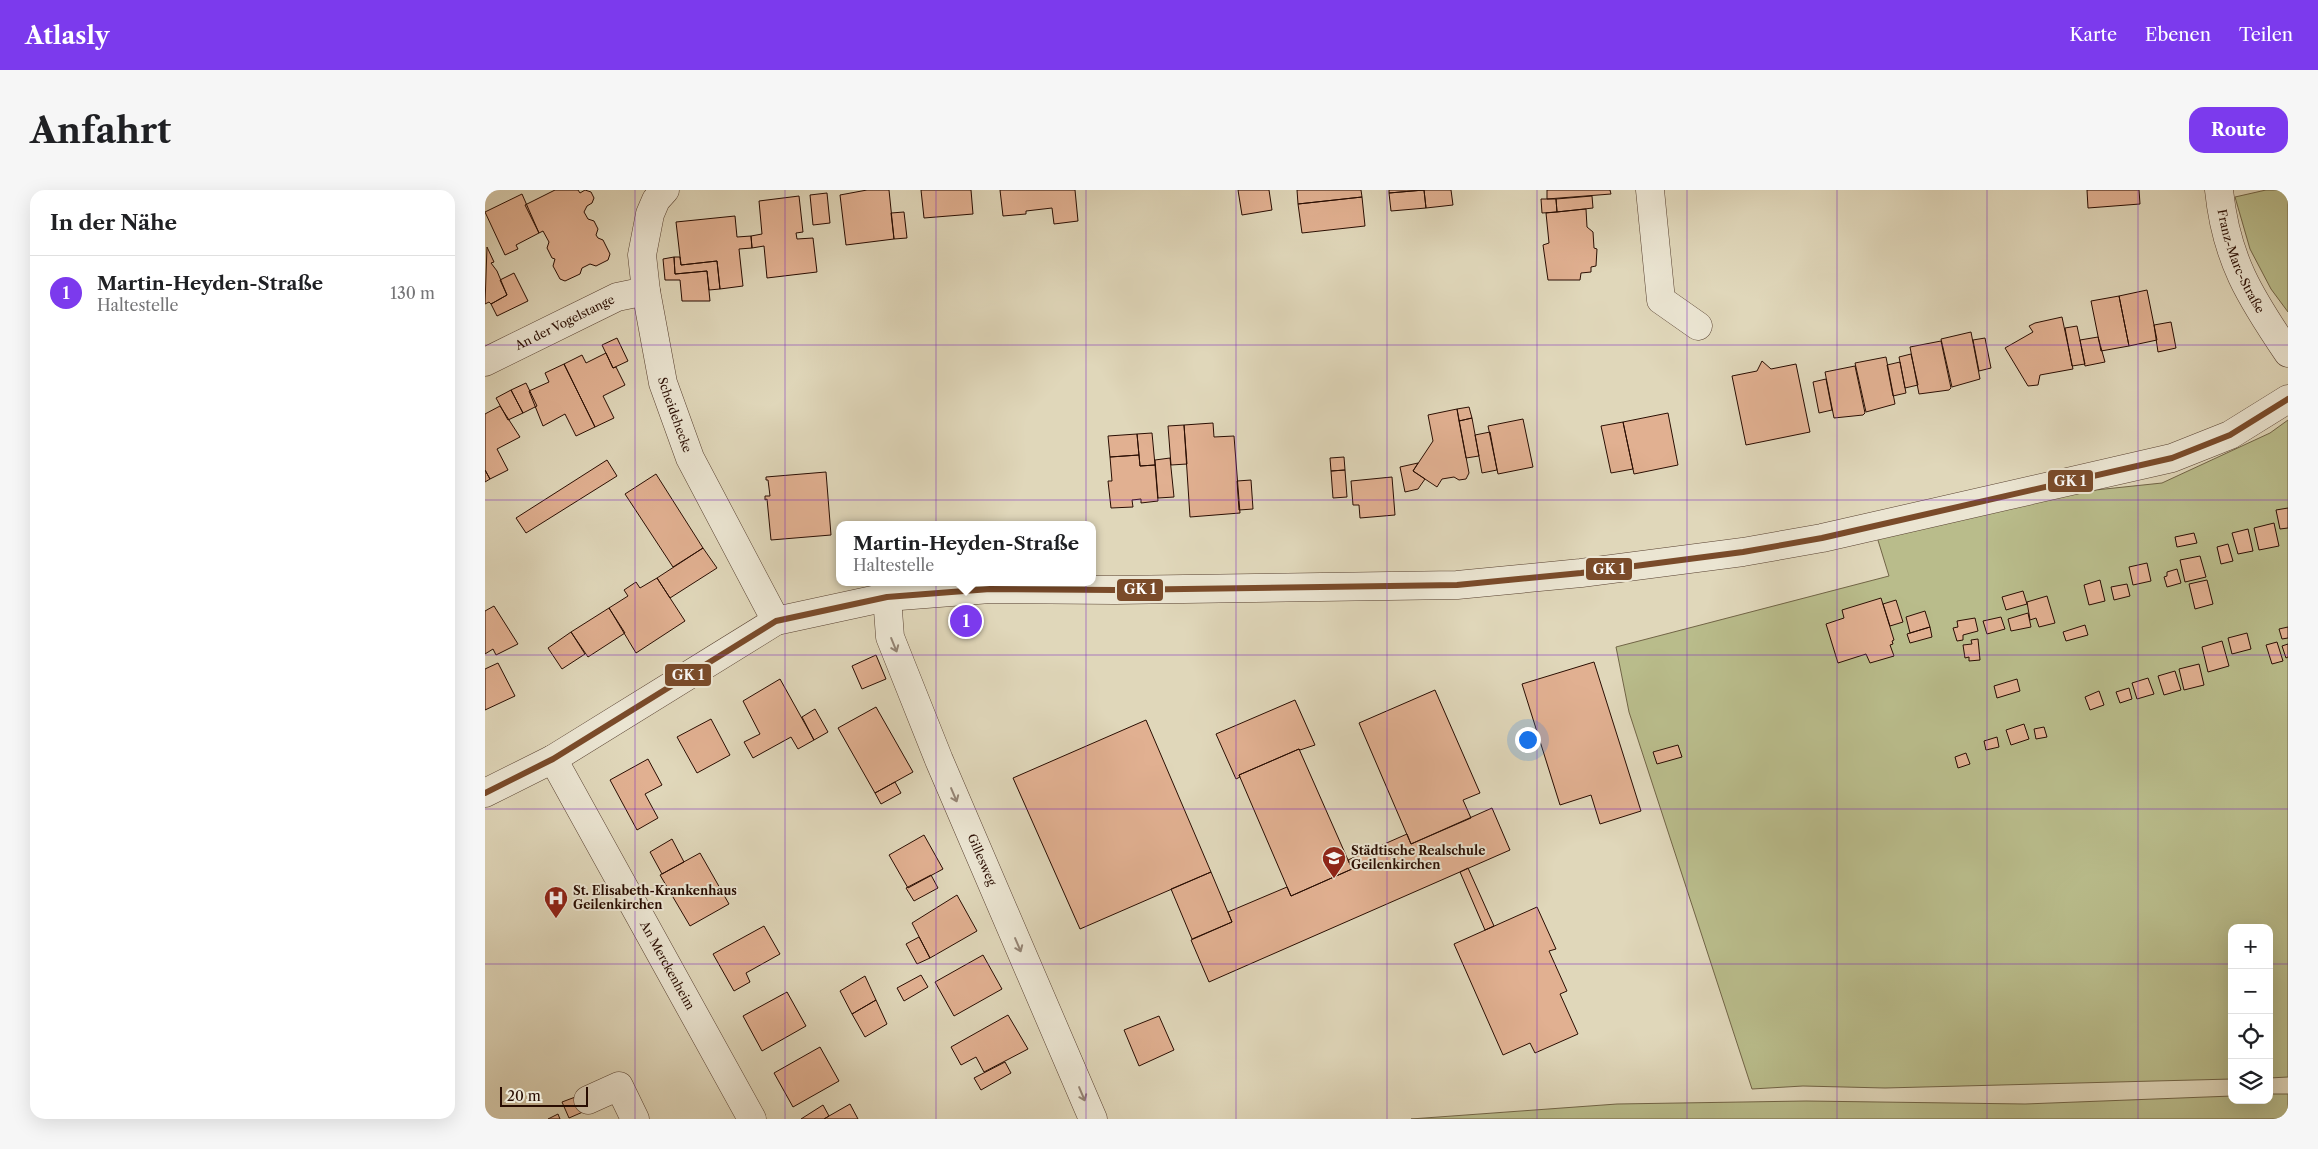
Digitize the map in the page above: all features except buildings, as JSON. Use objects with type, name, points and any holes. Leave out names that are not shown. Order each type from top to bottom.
[{"type":"street","points":[[1650,190],[1661,300],[1698,326]]},
{"type":"street","name":"Franz-Marc-Straße","points":[[2219,190],[2233,259],[2254,302],[2288,353]]},
{"type":"street","name":"Scheidehecke","points":[[658,193],[650,214],[642,255],[646,291],[663,383],[690,458],[776,621]]},
{"type":"street","name":"An der Vogelstange","points":[[485,362],[617,297],[646,291]]},
{"type":"street","points":[[485,792],[553,759],[776,621],[887,597],[990,590],[1125,590],[1457,584],[1581,573],[1743,552],[1858,530],[2172,458],[2230,435],[2288,399]]},
{"type":"street","name":"Gillesweg","points":[[887,597],[890,637],[939,760],[1093,1119]]},
{"type":"street","name":"An Merckenheim","points":[[553,759],[752,1119]]},
{"type":"street","points":[[589,1100],[619,1086],[635,1119]]},
{"type":"green space","points":[[2266,190],[2288,190],[2288,312],[2271,289],[2250,249],[2235,197]]},
{"type":"green space","points":[[2288,420],[2288,1077],[2273,1078],[2273,924],[2228,924],[2228,1079],[1885,1088],[1803,1086],[1752,1089],[1629,712],[1616,647],[1889,576],[1877,537],[2086,491],[2162,483],[2270,433]]},
{"type":"green space","points":[[2273,1094],[2288,1094],[2288,1119],[1411,1119],[1617,1104],[1806,1101],[2025,1104],[2228,1096],[2228,1104],[2273,1104]]},
{"type":"transit line","points":[[485,793],[553,759],[776,621],[887,597],[990,589],[1115,590],[1457,585],[1581,573],[1743,552],[1822,538],[2172,458],[2230,435],[2288,399]]},
{"type":"place","name":"Martin-Heyden-Straße","points":[[966,621]]},
{"type":"place","name":"Städtische Realschule Geilenkirchen","points":[[1334,879]]},
{"type":"place","name":"St. Elisabeth-Krankenhaus Geilenkirchen","points":[[556,919]]}]
